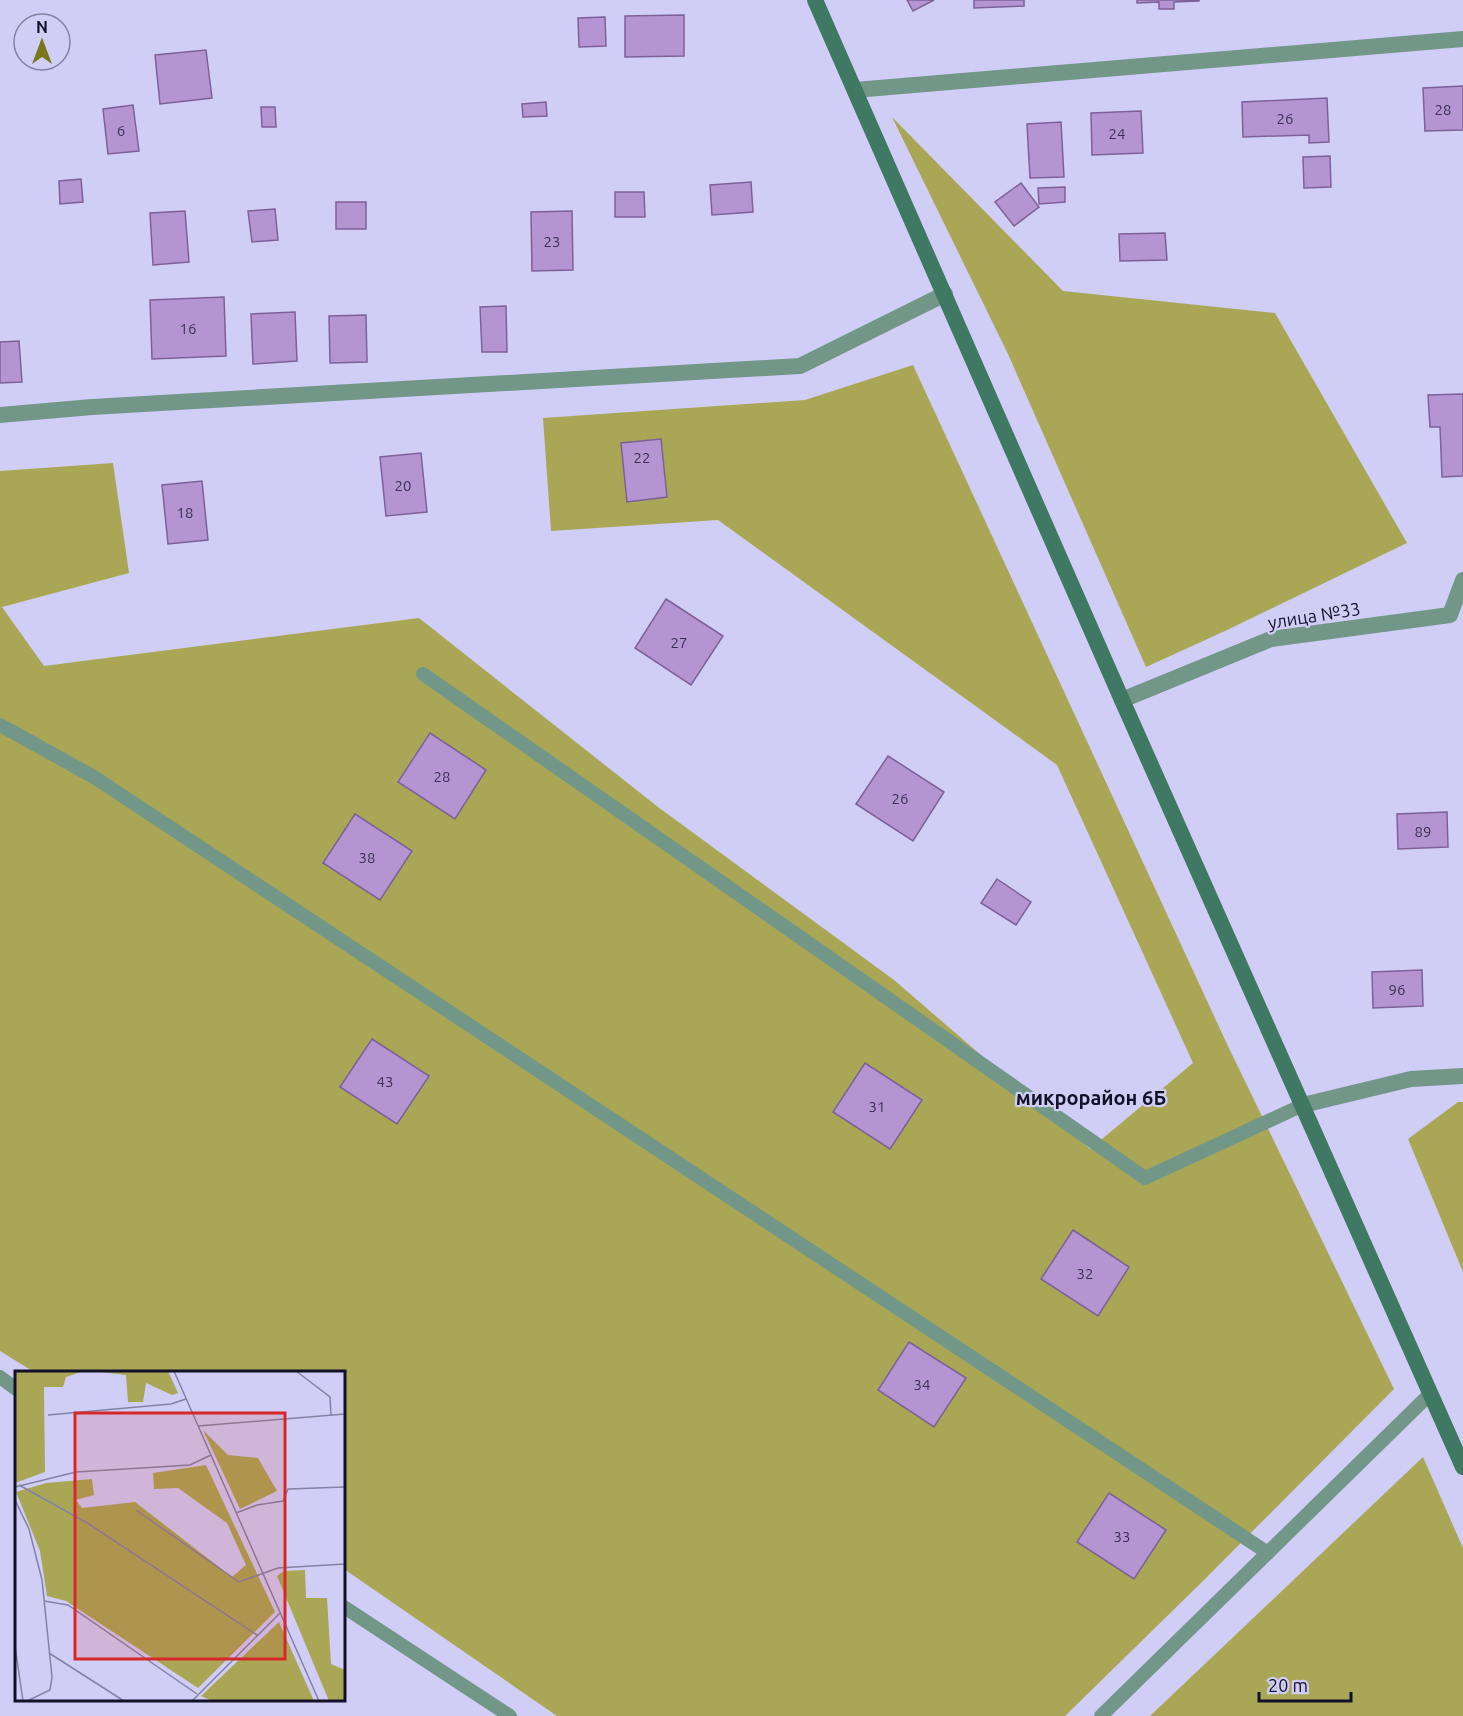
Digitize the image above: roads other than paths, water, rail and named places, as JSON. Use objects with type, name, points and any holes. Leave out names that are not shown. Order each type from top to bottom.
[{"type":"main road","points":[[815,0],[1122,700],[1463,1467]]},
{"type":"street","points":[[855,90],[1463,39]]},
{"type":"street","points":[[0,415],[104,406],[800,366],[945,294]]},
{"type":"street","name":"улица №33","points":[[1122,700],[1271,639],[1450,615],[1463,580]]},
{"type":"street","points":[[1303,1105],[1412,1079],[1463,1076]]},
{"type":"lane","points":[[423,674],[1145,1178],[1303,1105]]},
{"type":"lane","points":[[0,725],[94,777],[1268,1552]]},
{"type":"lane","points":[[0,1377],[15,1388]]},
{"type":"lane","points":[[1101,1716],[1430,1394]]},
{"type":"lane","points":[[345,1608],[510,1716]]},
{"type":"district","name":"микрорайон 6Б","points":[[1091,1097]]}]
